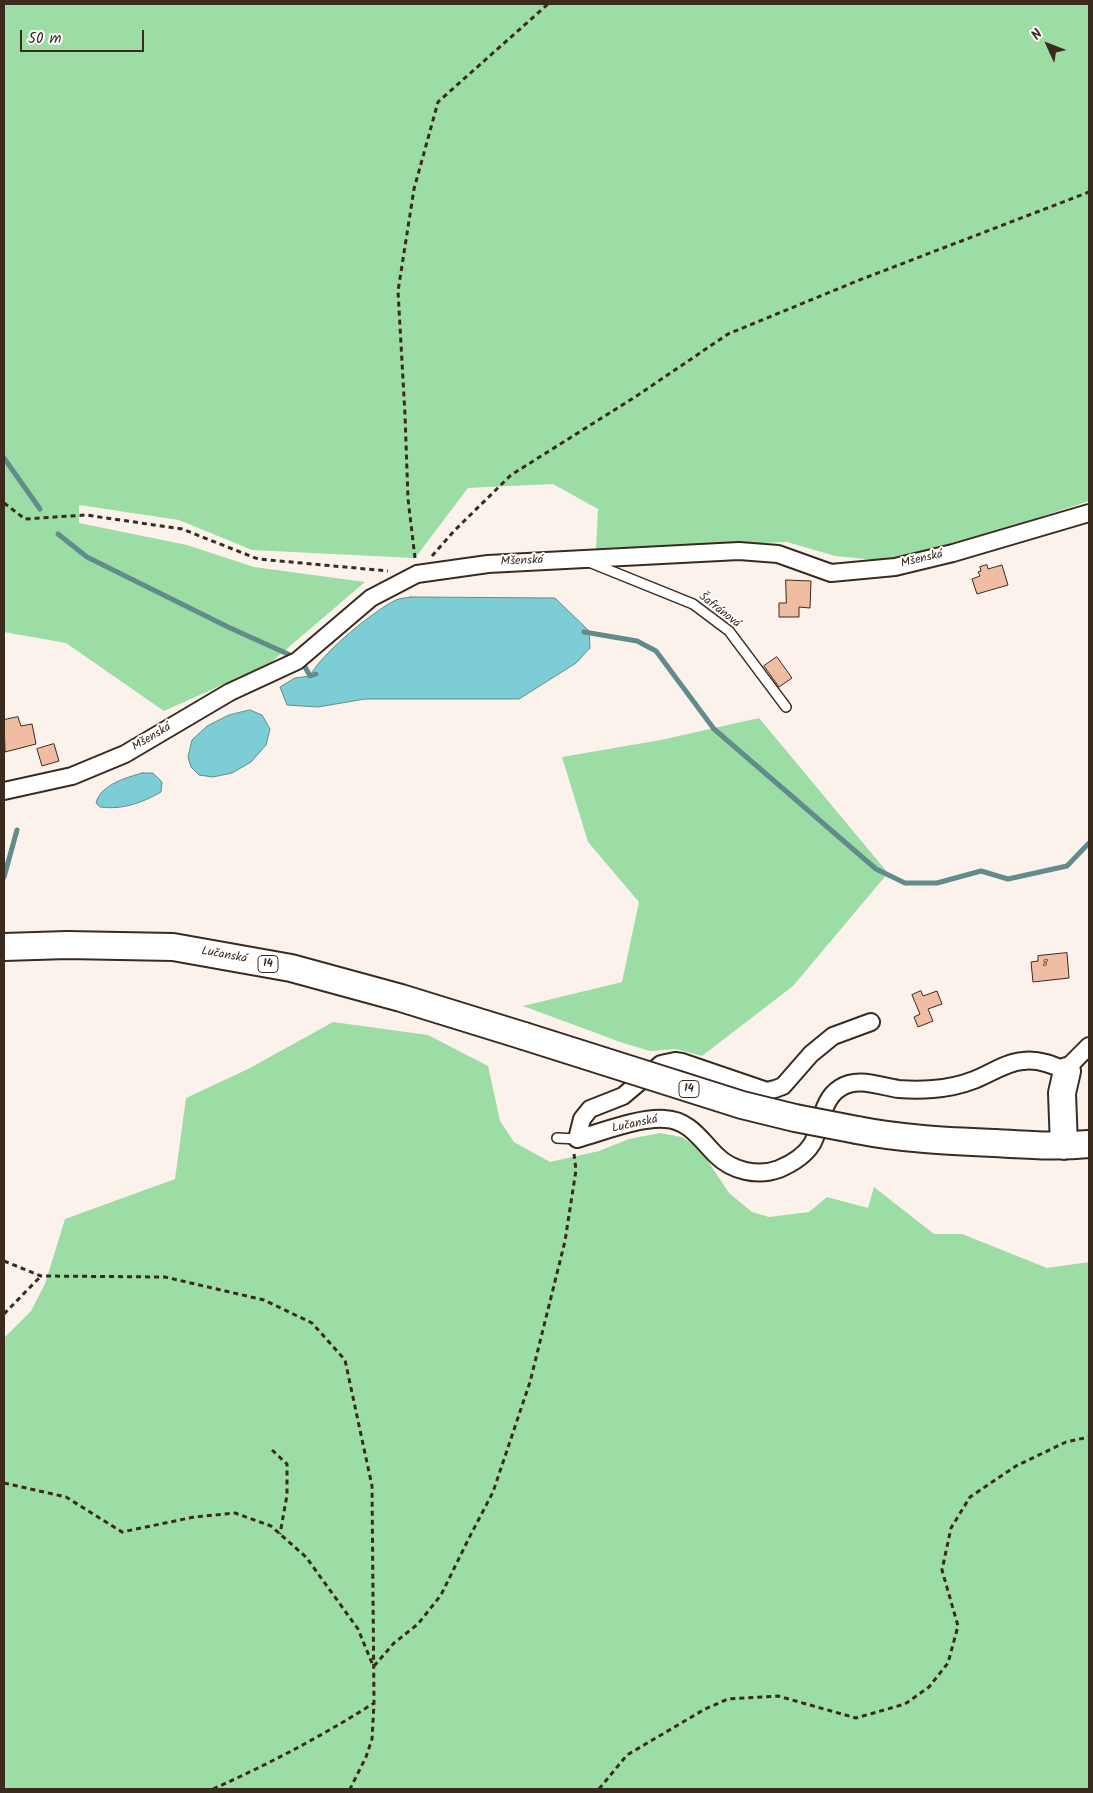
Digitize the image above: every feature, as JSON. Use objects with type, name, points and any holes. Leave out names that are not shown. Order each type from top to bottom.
[{"type":"main road","name":"Lučanská","points":[[4,947],[67,945],[173,947],[291,968],[401,998],[734,1103],[795,1118],[898,1137],[969,1142],[1077,1145]]},
{"type":"main road","points":[[1067,1071],[1062,1093],[1077,1145]]},
{"type":"street","name":"Mšenská","points":[[4,792],[72,776],[125,754],[230,692],[297,661],[340,622],[371,598],[417,574],[488,564],[739,551],[778,554],[831,573],[896,567],[953,553],[1089,513]]},
{"type":"street","points":[[577,1139],[580,1124],[586,1113],[622,1096],[661,1064],[674,1061],[682,1062],[767,1091],[783,1086],[811,1054],[833,1036],[871,1022]]},
{"type":"street","points":[[1067,1071],[1071,1064],[1089,1046]]},
{"type":"street","name":"Lučanská","points":[[577,1139],[648,1120],[666,1119],[681,1123],[695,1132],[725,1162],[757,1173],[779,1169],[803,1155],[811,1145],[827,1102],[834,1092],[842,1086],[855,1083],[899,1089],[945,1088],[974,1080],[1009,1064],[1022,1061],[1037,1061],[1067,1071]]},
{"type":"lane","name":"Šafránová","points":[[582,559],[694,604],[729,632],[786,707]]},
{"type":"lane","points":[[557,1138],[577,1139]]},
{"type":"path","points":[[417,574],[408,499],[398,291],[414,189],[438,102],[548,4]]},
{"type":"path","points":[[417,574],[454,530],[511,475],[635,397],[728,334],[857,281],[1089,192]]},
{"type":"path","points":[[4,503],[26,519],[86,515],[182,529],[258,558],[417,574]]},
{"type":"path","points":[[374,1666],[394,1643],[418,1624],[441,1595],[468,1538],[493,1492],[530,1382],[565,1241],[576,1170],[574,1156],[577,1139]]},
{"type":"path","points":[[4,1261],[41,1276],[165,1277],[264,1300],[312,1323],[345,1360],[372,1486],[374,1666],[372,1739],[366,1757],[350,1789]]},
{"type":"path","points":[[4,1314],[41,1276]]},
{"type":"path","points":[[599,1789],[627,1755],[704,1709],[728,1699],[778,1696],[856,1718],[906,1704],[929,1687],[948,1663],[958,1626],[942,1570],[951,1528],[970,1497],[1016,1466],[1066,1442],[1089,1436]]},
{"type":"path","points":[[272,1450],[287,1464],[287,1494],[280,1535]]},
{"type":"path","points":[[4,1483],[66,1497],[122,1532],[194,1517],[235,1513],[270,1526],[306,1557],[358,1629],[374,1666]]},
{"type":"path","points":[[213,1789],[262,1767],[342,1724],[374,1703]]},
{"type":"green space","points":[[4,4],[1089,4],[1089,501],[948,547],[876,560],[835,556],[787,542],[596,550],[598,509],[553,484],[468,488],[415,558],[252,550],[179,520],[79,505],[79,523],[187,545],[254,567],[365,582],[269,664],[164,711],[66,643],[4,632]]},
{"type":"green space","points":[[759,718],[888,873],[793,986],[702,1056],[676,1049],[650,1051],[523,1006],[622,982],[639,902],[588,842],[562,757],[661,740]]},
{"type":"green space","points":[[333,1022],[428,1035],[488,1066],[500,1121],[514,1142],[550,1162],[599,1151],[629,1139],[660,1133],[682,1137],[700,1149],[729,1193],[752,1212],[769,1217],[809,1212],[827,1197],[868,1208],[874,1187],[934,1234],[962,1234],[1047,1268],[1089,1262],[1089,1789],[4,1789],[4,1338],[31,1311],[45,1284],[65,1219],[175,1179],[186,1098],[248,1069]]},
{"type":"water","points":[[411,597],[555,598],[589,631],[590,648],[576,663],[519,699],[365,699],[318,707],[287,705],[280,687],[295,678],[310,676],[336,645],[374,613],[396,600]]},
{"type":"water","points":[[250,710],[262,715],[270,729],[266,745],[251,762],[232,773],[213,777],[199,775],[191,767],[188,757],[192,740],[207,726],[229,715]]},
{"type":"water","points":[[142,773],[153,773],[162,782],[161,792],[147,799],[124,806],[108,808],[100,807],[96,803],[99,796],[109,786]]},
{"type":"building","points":[[987,565],[988,569],[1002,565],[1008,585],[977,594],[972,579],[980,576],[978,572],[981,571],[980,567]]},
{"type":"building","points":[[786,580],[811,581],[810,608],[799,607],[799,617],[779,617],[779,603],[786,603]]},
{"type":"building","points":[[777,657],[792,678],[779,687],[764,666]]},
{"type":"building","points":[[18,717],[21,726],[32,724],[36,744],[5,752],[4,720]]},
{"type":"building","points":[[54,744],[59,761],[42,766],[37,749]]},
{"type":"building","points":[[1067,953],[1069,978],[1033,982],[1031,962],[1038,961],[1038,956]]},
{"type":"building","points":[[921,991],[923,996],[937,991],[942,1004],[928,1009],[933,1021],[918,1027],[914,1017],[920,1014],[912,995]]},
{"type":"waterway","points":[[4,458],[40,509]]},
{"type":"waterway","points":[[58,534],[87,557],[228,627],[290,655]]},
{"type":"waterway","points":[[584,632],[637,641],[656,651],[714,729],[876,869],[905,883],[937,883],[981,871],[1008,879],[1067,866],[1089,843]]},
{"type":"waterway","points":[[304,665],[310,676],[316,674]]},
{"type":"waterway","points":[[4,877],[17,830]]}]
